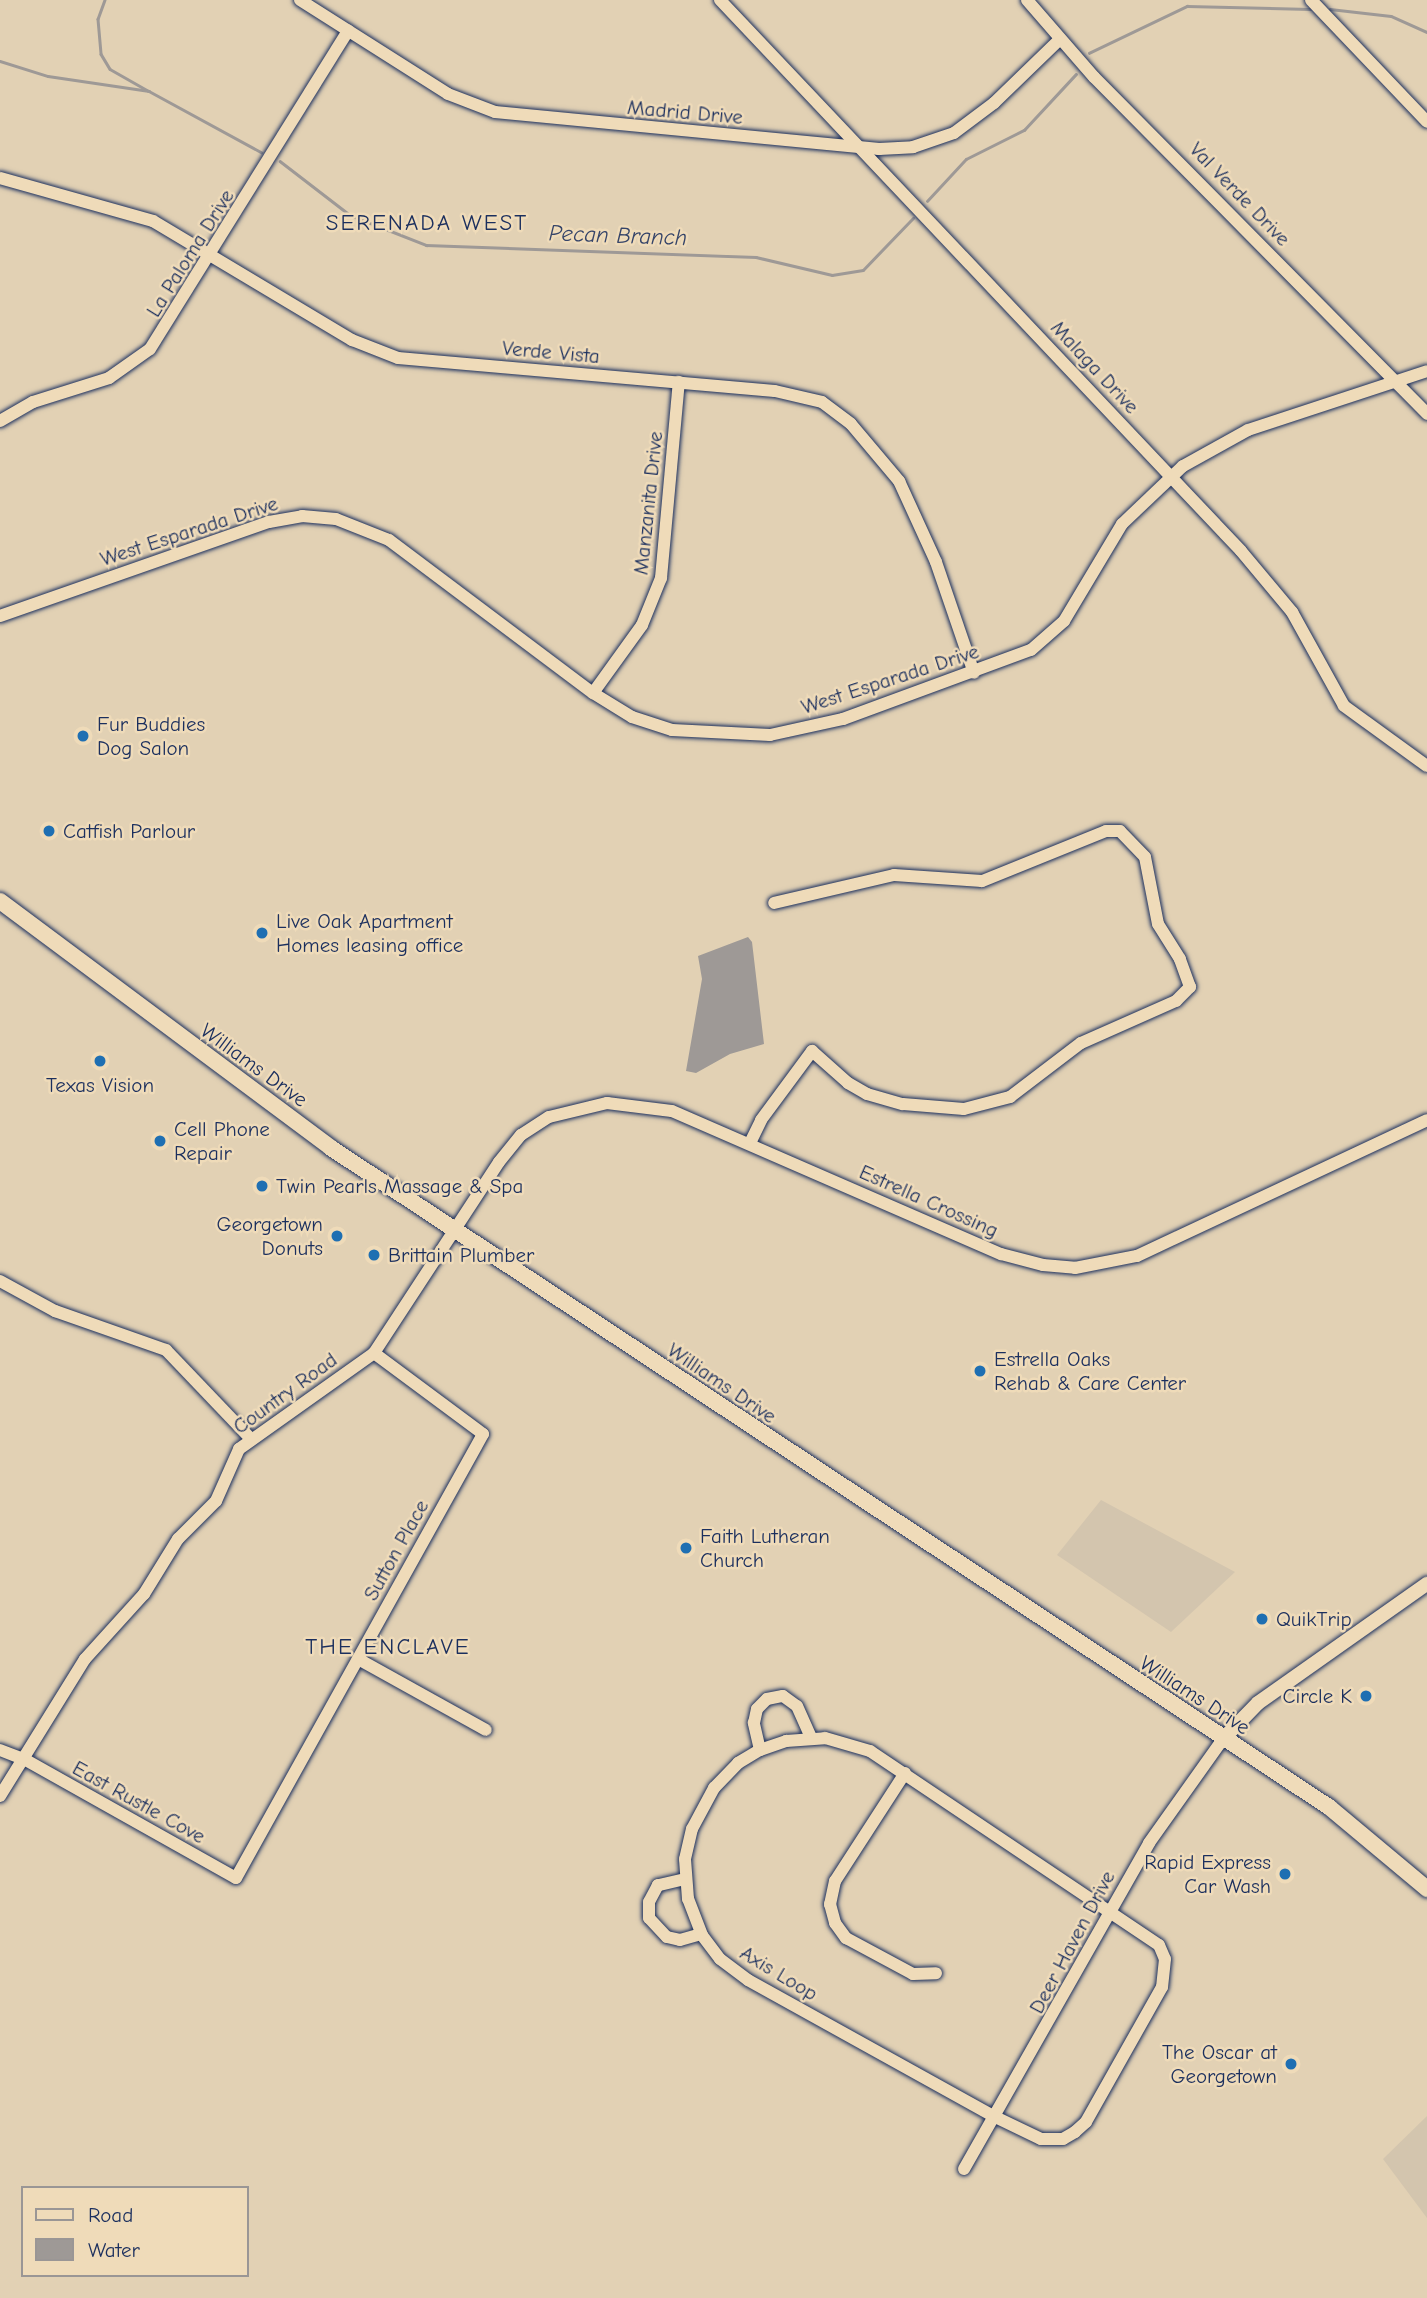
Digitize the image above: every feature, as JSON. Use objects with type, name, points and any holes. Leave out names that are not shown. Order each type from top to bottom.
[{"type":"main road","name":"Williams Drive","points":[[0,901],[273,1106],[455,1231],[1223,1740],[1329,1807],[1427,1889]]},
{"type":"street","name":"Madrid Drive","points":[[300,0],[448,93],[495,112],[860,147],[913,147],[954,133],[994,103],[1060,39]]},
{"type":"street","name":"Malaga Drive","points":[[720,0],[1170,476],[1293,612],[1344,706],[1427,766]]},
{"type":"street","name":"Val Verde Drive","points":[[1027,0],[1060,39],[1427,414]]},
{"type":"street","points":[[1311,0],[1427,122]]},
{"type":"street","name":"La Paloma Drive","points":[[0,421],[33,402],[108,378],[137,360],[161,337],[348,31]]},
{"type":"street","name":"Verde Vista","points":[[0,178],[153,220],[211,252],[352,340],[382,354],[415,361],[793,394],[822,402],[851,424],[890,467],[908,496],[975,673]]},
{"type":"street","name":"West Esparada Drive","points":[[0,616],[269,522],[302,516],[335,519],[389,540],[593,694],[632,717],[672,730],[770,735],[843,719],[975,673],[1031,650],[1055,632],[1122,524],[1170,476],[1211,448],[1248,430],[1427,371]]},
{"type":"street","name":"Manzanita Drive","points":[[593,694],[642,625],[662,578],[679,382]]},
{"type":"street","points":[[750,1143],[765,1114],[812,1051],[848,1083],[867,1094],[903,1104],[964,1109],[1010,1097],[1081,1043],[1176,1001],[1190,988],[1180,959],[1158,924],[1144,857],[1120,831],[1106,831],[982,881],[894,874],[774,903]]},
{"type":"street","name":"Estrella Crossing","points":[[455,1231],[521,1135],[571,1110],[607,1103],[643,1104],[672,1111],[1001,1254],[1043,1265],[1075,1268],[1137,1256],[1427,1120]]},
{"type":"street","name":"Country Road","points":[[0,1796],[85,1659],[144,1594],[178,1539],[216,1501],[229,1467],[250,1438],[374,1353],[455,1231]]},
{"type":"street","points":[[0,1281],[55,1311],[166,1350],[250,1438]]},
{"type":"street","name":"Sutton Place","points":[[236,1878],[483,1434],[374,1353]]},
{"type":"street","points":[[1223,1740],[1258,1703],[1427,1584]]},
{"type":"street","points":[[358,1659],[486,1730]]},
{"type":"street","points":[[760,1750],[754,1723],[757,1709],[767,1699],[783,1696],[797,1706],[811,1738]]},
{"type":"street","name":"Axis Loop","points":[[811,1738],[859,1746],[905,1773],[1110,1909],[1159,1945],[1165,1959],[1162,1987],[1081,2128],[1063,2138],[1041,2140],[995,2117],[748,1980],[720,1959],[701,1934],[685,1879],[692,1829],[708,1799],[729,1771],[760,1750],[811,1738]]},
{"type":"street","name":"Deer Haven Drive","points":[[964,2169],[1149,1843],[1223,1740]]},
{"type":"street","name":"East Rustle Cove","points":[[0,1750],[24,1759],[236,1878]]},
{"type":"street","points":[[905,1773],[835,1881],[830,1904],[835,1923],[846,1938],[914,1974],[936,1973]]},
{"type":"street","points":[[685,1879],[658,1885],[649,1902],[649,1918],[667,1937],[680,1940],[701,1934]]},
{"type":"shaded area","points":[[1101,1500],[1235,1572],[1171,1632],[1057,1555]]},
{"type":"shaded area","points":[[1427,2116],[1427,2218],[1383,2159]]},
{"type":"water","points":[[748,937],[752,942],[764,1044],[730,1054],[696,1073],[686,1071],[702,979],[698,956]]},
{"type":"waterway","points":[[105,0],[98,19],[101,54],[110,69],[147,90]]},
{"type":"waterway","name":"Pecan Branch","points":[[1089,53],[1187,6],[1310,9]]},
{"type":"waterway","name":"Pecan Branch","points":[[1330,9],[1391,16],[1427,32]]},
{"type":"waterway","name":"Pecan Branch","points":[[0,61],[48,76],[149,91],[261,152]]},
{"type":"waterway","name":"Pecan Branch","points":[[927,201],[966,159],[1024,130],[1076,74]]},
{"type":"waterway","name":"Pecan Branch","points":[[280,161],[350,215],[426,245],[756,257],[832,275],[863,270],[913,218]]},
{"type":"place","name":"Fur Buddies Dog Salon","points":[[83,736]]},
{"type":"place","name":"Catfish Parlour","points":[[49,831]]},
{"type":"place","name":"Live Oak Apartment Homes leasing office","points":[[262,933]]},
{"type":"place","name":"Texas Vision","points":[[100,1061]]},
{"type":"place","name":"Cell Phone Repair","points":[[160,1141]]},
{"type":"place","name":"Twin Pearls Massage & Spa","points":[[262,1186]]},
{"type":"place","name":"Georgetown Donuts","points":[[337,1236]]},
{"type":"place","name":"Brittain Plumber","points":[[374,1255]]},
{"type":"place","name":"Estrella Oaks Rehab & Care Center","points":[[980,1371]]},
{"type":"place","name":"Faith Lutheran Church","points":[[686,1548]]},
{"type":"place","name":"QuikTrip","points":[[1262,1619]]},
{"type":"place","name":"Circle K","points":[[1366,1696]]},
{"type":"place","name":"Rapid Express Car Wash","points":[[1285,1874]]},
{"type":"place","name":"The Oscar at Georgetown","points":[[1291,2064]]},
{"type":"district","name":"SERENADA WEST","points":[[427,223]]},
{"type":"district","name":"THE ENCLAVE","points":[[388,1647]]}]
